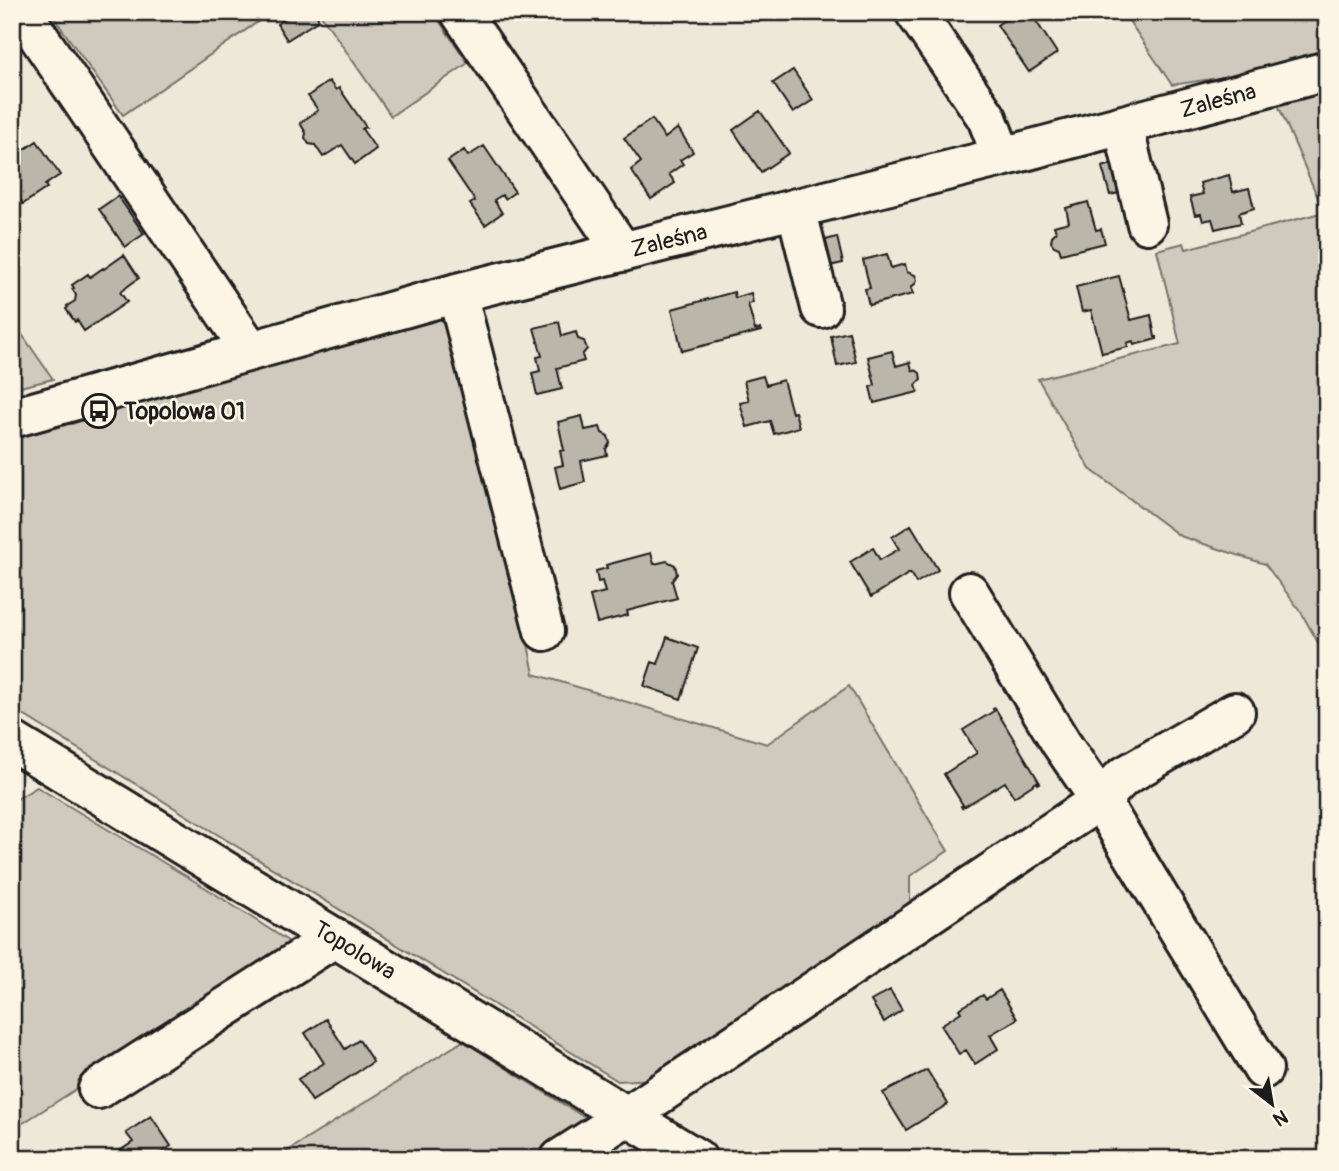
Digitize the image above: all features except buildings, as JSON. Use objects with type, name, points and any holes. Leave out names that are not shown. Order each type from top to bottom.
[{"type":"street","points":[[22,12],[251,351]]},
{"type":"street","points":[[460,12],[623,252]]},
{"type":"street","points":[[915,12],[987,118],[1002,157]]},
{"type":"street","name":"Zaleśna","points":[[12,418],[457,293],[1002,157],[1327,71]]},
{"type":"street","points":[[1123,125],[1147,224]]},
{"type":"street","points":[[796,208],[821,308]]},
{"type":"street","points":[[457,293],[544,631]]},
{"type":"street","points":[[980,585],[1061,743],[1100,800],[1264,1069]]},
{"type":"street","points":[[560,1159],[1100,800],[1123,777],[1235,712]]},
{"type":"street","name":"Topolowa","points":[[12,741],[698,1159]]},
{"type":"street","points":[[98,1089],[334,937]]},
{"type":"shaded area","points":[[50,12],[272,12],[123,115]]},
{"type":"shaded area","points":[[319,12],[433,12],[468,63],[391,116]]},
{"type":"shaded area","points":[[1123,12],[1327,12],[1327,58],[1298,66],[1172,85]]},
{"type":"shaded area","points":[[1327,87],[1327,659],[1301,612],[1265,564],[1180,536],[1090,469],[1038,379],[1180,344],[1157,250],[1184,243],[1186,249],[1324,212],[1276,100]]},
{"type":"shaded area","points":[[461,308],[534,674],[767,744],[849,686],[948,851],[910,876],[910,907],[655,1079],[618,1081],[12,708],[12,432],[45,423],[72,424],[110,412],[127,401]]},
{"type":"shaded area","points":[[12,320],[53,379],[12,389]]},
{"type":"shaded area","points":[[37,787],[206,888],[294,945],[177,1025],[12,1130],[12,802]]},
{"type":"shaded area","points":[[463,1041],[590,1121],[533,1159],[275,1159]]},
{"type":"place","name":"Topolowa 01","points":[[99,411]]}]
